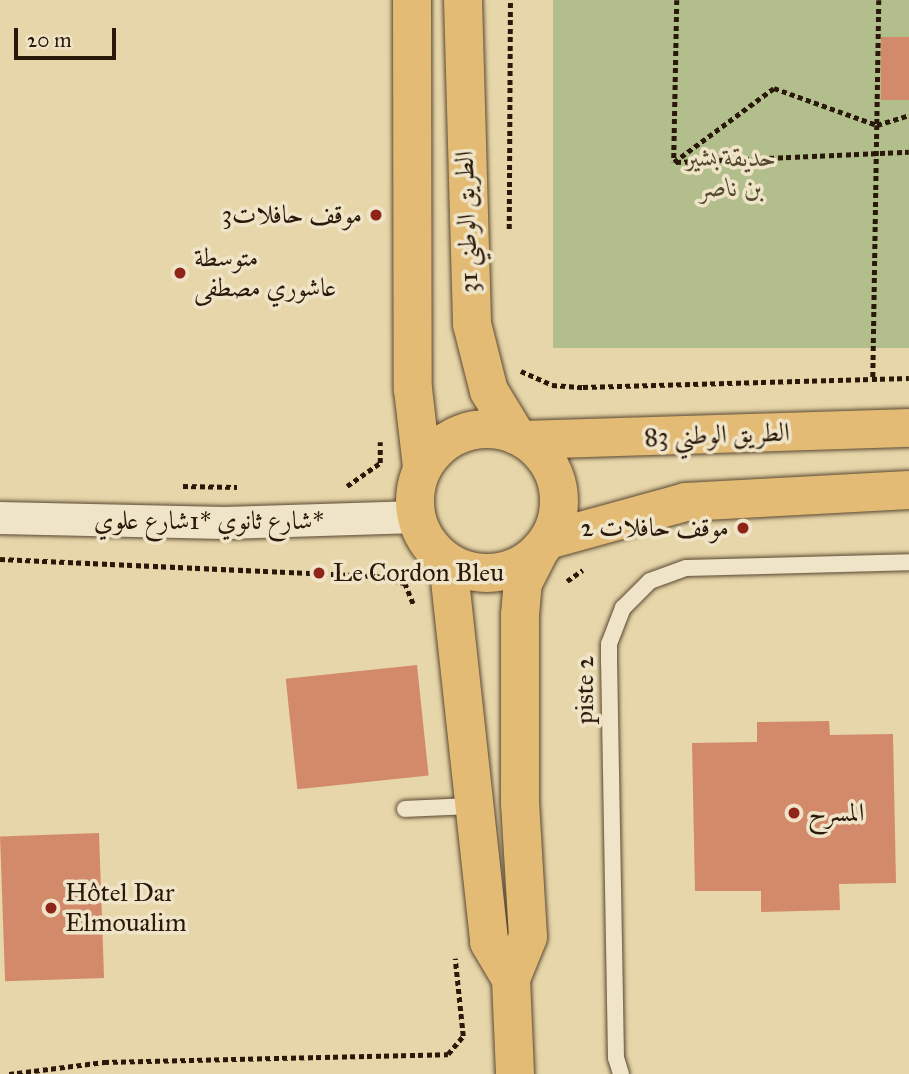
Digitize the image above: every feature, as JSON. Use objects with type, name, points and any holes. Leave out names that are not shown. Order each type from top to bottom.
[{"type":"main road","points":[[412,0],[413,389],[422,467],[416,486],[417,517],[429,545],[448,562],[471,572],[496,573],[520,565],[544,545],[686,502],[909,490]]},
{"type":"main road","name":"الطريق الوطني 31","points":[[463,0],[470,312],[489,391],[521,437]]},
{"type":"main road","points":[[422,467],[458,434],[481,428],[521,437],[554,474],[557,519],[523,583],[520,615],[520,803],[528,937],[511,979],[515,1074]]},
{"type":"main road","name":"الطريق الوطني 83","points":[[521,437],[909,428]]},
{"type":"main road","points":[[448,562],[478,805],[489,942],[511,979]]},
{"type":"street","name":"شارع ثانوي *1شارع علوي*","points":[[0,518],[225,523],[417,517]]},
{"type":"lane","name":"piste 2","points":[[621,1074],[616,1058],[609,644],[623,608],[650,581],[686,568],[909,562]]},
{"type":"lane","points":[[405,809],[478,805]]},
{"type":"path","points":[[509,244],[510,0]]},
{"type":"path","points":[[674,162],[677,0]]},
{"type":"path","points":[[873,379],[879,0]]},
{"type":"path","points":[[674,162],[774,88],[877,125],[909,115]]},
{"type":"path","points":[[674,162],[909,152]]},
{"type":"path","points":[[516,360],[520,370],[552,385],[583,387],[909,378]]},
{"type":"path","points":[[342,488],[380,463],[380,435]]},
{"type":"path","points":[[167,486],[250,487]]},
{"type":"path","points":[[0,559],[376,576],[405,583],[416,609]]},
{"type":"path","points":[[9,1074],[104,1062],[448,1054],[463,1035],[455,955]]},
{"type":"green space","name":"حديقة بشير بن ناصر","points":[[553,0],[909,0],[909,348],[553,348]]},
{"type":"building","points":[[881,37],[909,37],[909,100],[881,100]]},
{"type":"building","points":[[417,665],[429,775],[297,789],[286,679]]},
{"type":"building","name":"المسرح","points":[[829,721],[830,735],[893,734],[896,883],[839,884],[840,910],[761,912],[761,891],[695,891],[692,743],[757,742],[757,722]]},
{"type":"building","name":"Hôtel Dar Elmoualim","points":[[99,833],[104,978],[5,981],[0,836]]},
{"type":"place","name":"موقف حافلات3","points":[[376,215]]},
{"type":"place","name":"متوسطة عاشوري مصطفى","points":[[180,273]]},
{"type":"place","name":"موقف حافلات 2","points":[[743,528]]},
{"type":"place","name":"Le Cordon Bleu","points":[[319,573]]},
{"type":"place","name":"المسرح","points":[[794,813]]},
{"type":"place","name":"Hôtel Dar Elmoualim","points":[[51,908]]}]
